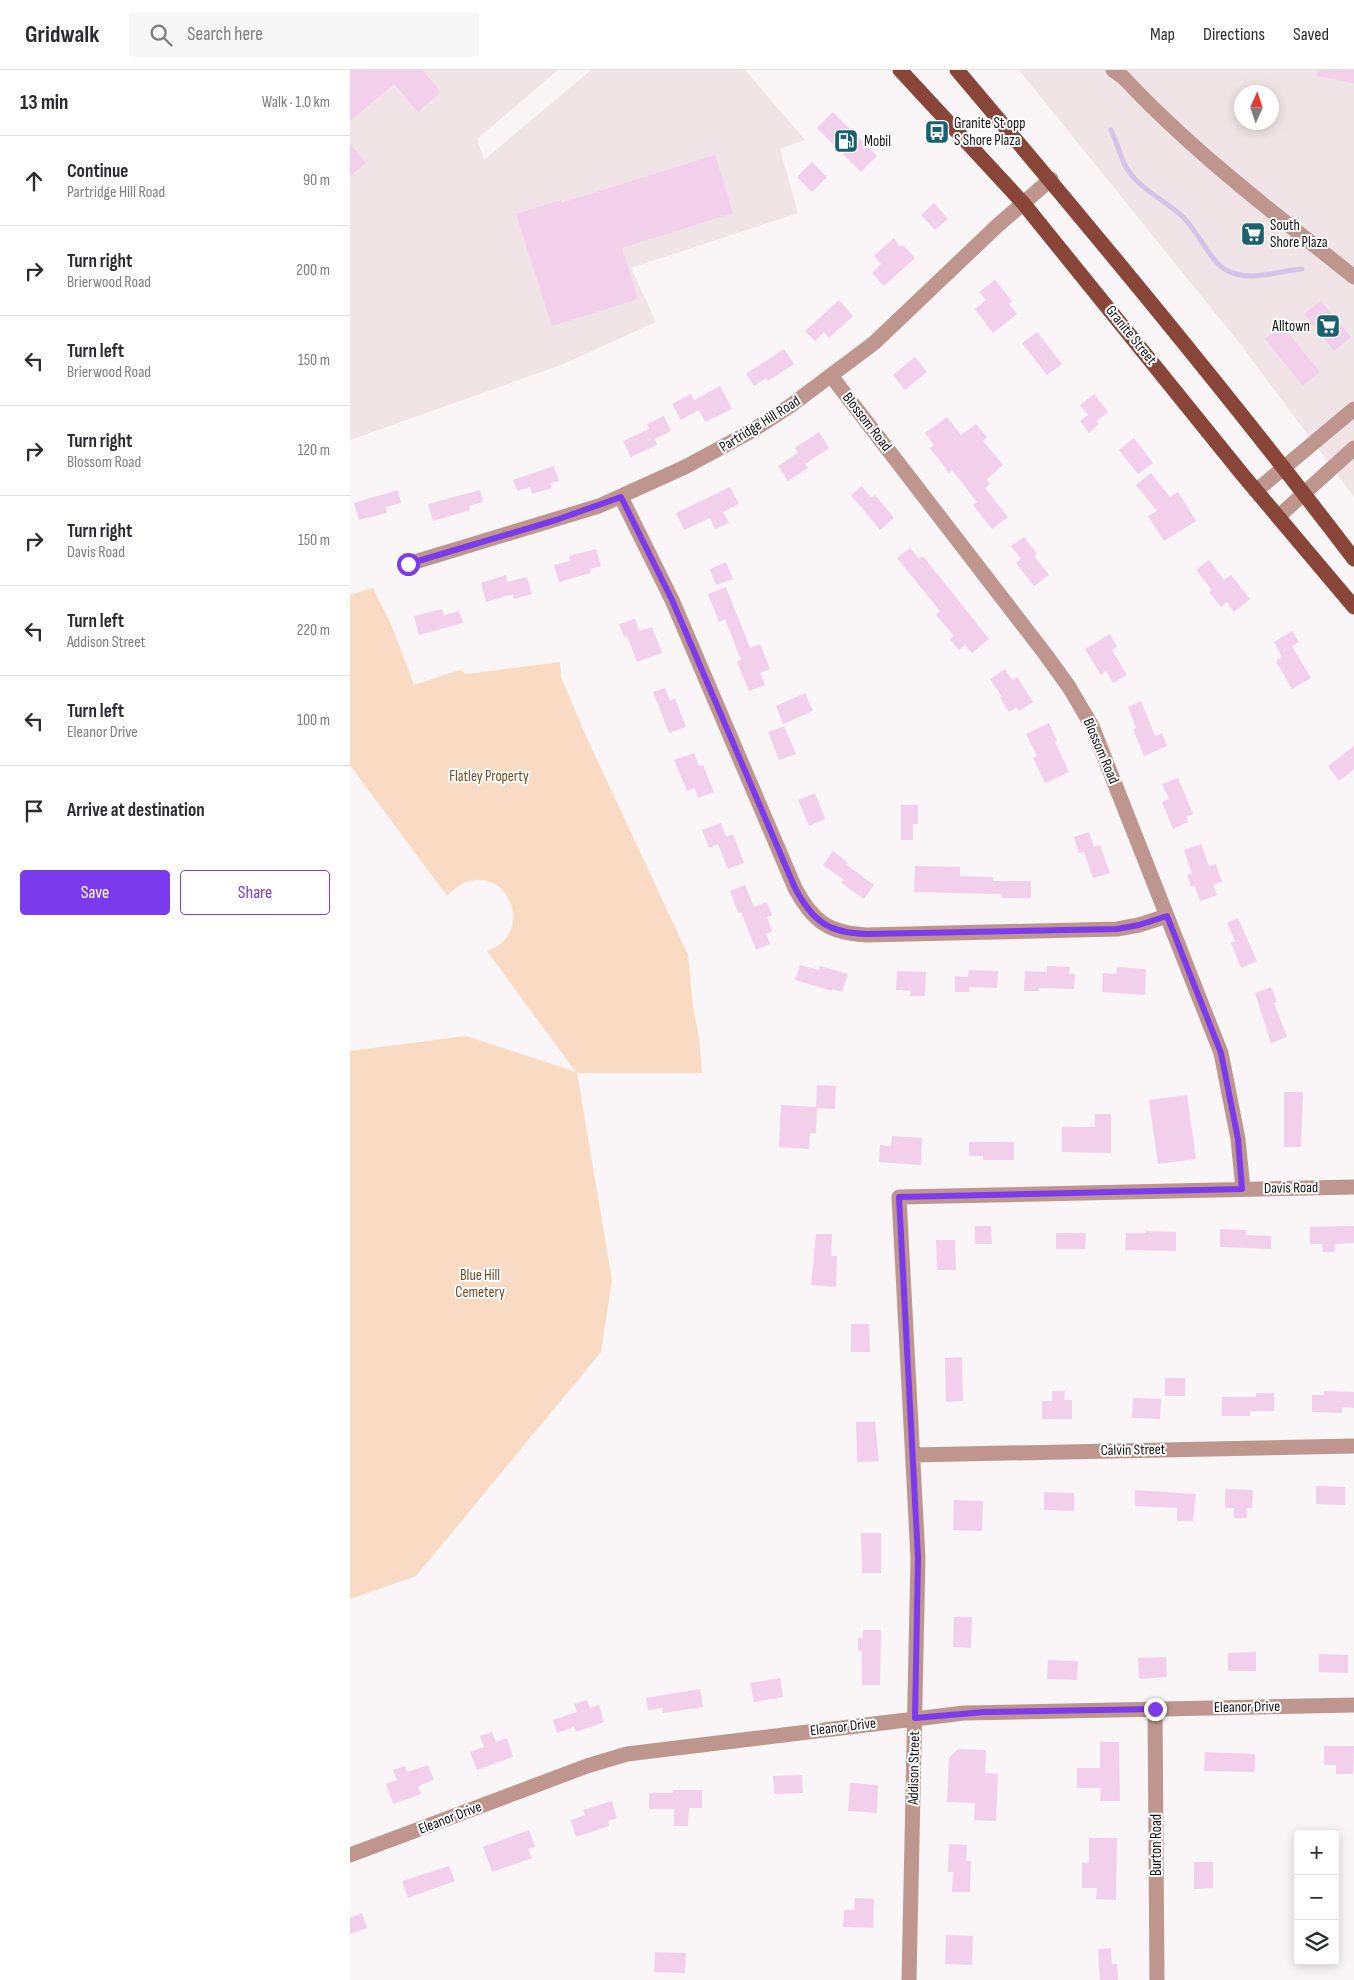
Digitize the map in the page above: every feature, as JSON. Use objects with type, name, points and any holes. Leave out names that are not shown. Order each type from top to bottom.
[{"type":"main road","name":"Granite Street","points":[[900,70],[1024,203],[1256,491],[1354,607]]},
{"type":"main road","points":[[957,70],[1051,179],[1284,468],[1354,559]]},
{"type":"street","points":[[1119,72],[1172,127],[1204,156],[1354,277]]},
{"type":"street","name":"Partridge Hill Road","points":[[408,564],[556,520],[621,497],[729,444],[790,406],[832,376],[886,333],[1051,179]]},
{"type":"street","name":"Blossom Road","points":[[832,376],[1069,687],[1098,740],[1221,1053],[1238,1139],[1242,1189]]},
{"type":"street","points":[[1256,491],[1354,408]]},
{"type":"street","points":[[1278,517],[1354,448]]},
{"type":"street","points":[[621,497],[672,600],[795,888],[806,907],[818,921],[839,931],[867,934],[1117,929],[1139,925],[1167,916]]},
{"type":"street","name":"Davis Road","points":[[899,1197],[1354,1187]]},
{"type":"street","name":"Addison Street","points":[[899,1197],[918,1558],[909,1980]]},
{"type":"street","name":"Calvin Street","points":[[913,1455],[1354,1446]]},
{"type":"street","name":"Eleanor Drive","points":[[350,1855],[615,1757],[915,1718],[984,1712],[1354,1705]]},
{"type":"street","name":"Burton Road","points":[[1155,1709],[1156,1980]]},
{"type":"shaded area","points":[[350,70],[558,70],[477,139],[484,160],[591,70],[745,70],[805,140],[780,149],[798,213],[631,268],[656,322],[561,365],[350,440]]},
{"type":"shaded area","name":"South Shore Plaza","points":[[1019,70],[1354,70],[1354,497],[1241,345]]},
{"type":"green space","points":[[373,588],[391,624],[414,685],[460,670],[467,674],[560,662],[561,677],[584,732],[688,955],[702,1073],[577,1073],[612,1280],[601,1352],[416,1576],[350,1599],[350,1051],[466,1036],[576,1072],[487,951],[502,942],[511,930],[513,917],[510,903],[503,891],[492,883],[478,880],[462,884],[447,896],[350,765],[350,595]]},
{"type":"building","points":[[350,70],[422,70],[441,92],[418,112],[394,84],[350,121]]},
{"type":"building","points":[[1318,70],[1354,70],[1354,83],[1317,76]]},
{"type":"building","points":[[833,112],[877,156],[861,172],[817,128]]},
{"type":"building","points":[[350,144],[366,163],[350,176]]},
{"type":"building","points":[[715,155],[733,213],[622,248],[638,299],[552,326],[516,214],[561,200],[561,203]]},
{"type":"building","points":[[812,162],[827,177],[812,192],[797,177]]},
{"type":"building","points":[[934,203],[948,219],[935,230],[921,215]]},
{"type":"building","points":[[894,238],[900,247],[903,245],[915,258],[884,286],[872,273],[881,264],[874,256]]},
{"type":"building","points":[[995,280],[1012,301],[1009,304],[1017,314],[993,333],[975,309],[986,300],[979,292]]},
{"type":"building","points":[[839,300],[853,316],[829,338],[824,332],[815,341],[805,331]]},
{"type":"building","name":"Alltown","points":[[1321,301],[1351,337],[1334,351],[1304,314]]},
{"type":"building","points":[[1282,325],[1320,372],[1303,386],[1265,339]]},
{"type":"building","points":[[1037,332],[1062,364],[1047,375],[1022,343]]},
{"type":"building","points":[[784,349],[794,364],[768,381],[766,378],[754,386],[746,374]]},
{"type":"building","points":[[915,357],[927,372],[905,390],[893,375]]},
{"type":"building","points":[[720,386],[732,409],[705,422],[699,410],[681,420],[672,404],[691,394],[694,400]]},
{"type":"building","points":[[1094,394],[1108,412],[1097,421],[1099,424],[1089,433],[1080,421],[1088,415],[1080,405]]},
{"type":"building","points":[[664,416],[671,431],[655,439],[657,445],[631,457],[623,441],[649,429],[647,424]]},
{"type":"building","points":[[947,417],[961,435],[976,424],[987,437],[983,441],[1003,465],[986,480],[990,484],[985,488],[1008,517],[992,529],[973,505],[977,502],[952,470],[949,473],[930,448],[934,445],[925,433]]},
{"type":"building","points":[[819,432],[829,448],[805,464],[808,468],[788,481],[778,466],[798,453],[795,448]]},
{"type":"building","points":[[1134,438],[1153,463],[1138,474],[1119,450]]},
{"type":"building","points":[[554,466],[559,481],[550,483],[552,488],[532,494],[530,487],[517,491],[513,480]]},
{"type":"building","points":[[1151,473],[1170,497],[1178,492],[1196,521],[1164,541],[1148,516],[1157,511],[1136,485]]},
{"type":"building","points":[[862,486],[871,498],[875,495],[894,518],[880,530],[851,495]]},
{"type":"building","points":[[730,487],[739,504],[723,512],[729,523],[715,529],[710,518],[684,530],[676,513]]},
{"type":"building","points":[[398,490],[401,503],[386,507],[387,513],[359,520],[354,503]]},
{"type":"building","points":[[480,490],[483,502],[469,506],[470,510],[433,521],[428,504]]},
{"type":"building","points":[[1024,537],[1037,554],[1034,556],[1049,575],[1034,586],[1016,563],[1021,559],[1011,546]]},
{"type":"building","points":[[910,548],[919,559],[923,556],[989,639],[972,653],[965,645],[959,650],[950,639],[954,636],[936,615],[940,611],[897,558]]},
{"type":"building","points":[[596,549],[601,566],[590,569],[591,573],[559,582],[554,565],[570,561],[569,556]]},
{"type":"building","points":[[1209,560],[1224,580],[1231,575],[1250,599],[1234,612],[1227,602],[1221,607],[1209,592],[1212,590],[1196,570]]},
{"type":"building","points":[[726,562],[733,579],[716,585],[710,569]]},
{"type":"building","points":[[506,575],[507,582],[527,577],[532,594],[514,599],[513,594],[486,602],[481,583]]},
{"type":"building","points":[[726,587],[750,648],[760,644],[770,669],[760,673],[765,685],[749,691],[737,662],[741,660],[725,619],[719,622],[708,594]]},
{"type":"building","points":[[442,609],[444,615],[459,611],[463,623],[419,635],[414,616]]},
{"type":"building","points":[[635,619],[639,631],[652,627],[662,653],[637,662],[627,636],[624,637],[619,624]]},
{"type":"building","points":[[1292,631],[1299,642],[1292,646],[1311,678],[1292,689],[1276,661],[1282,657],[1274,642]]},
{"type":"building","points":[[1110,634],[1117,647],[1112,650],[1127,675],[1113,683],[1106,671],[1101,675],[1085,649]]},
{"type":"building","points":[[1005,669],[1012,680],[1017,677],[1033,702],[1019,711],[1016,707],[1009,712],[990,679]]},
{"type":"building","points":[[665,688],[670,701],[675,698],[686,727],[669,733],[653,692]]},
{"type":"building","points":[[805,693],[813,711],[783,724],[776,706]]},
{"type":"building","points":[[1141,701],[1155,736],[1162,733],[1167,746],[1144,756],[1133,729],[1136,728],[1128,707]]},
{"type":"building","points":[[1049,723],[1057,741],[1055,742],[1069,772],[1045,783],[1033,758],[1037,756],[1026,734]]},
{"type":"building","points":[[784,726],[796,754],[779,760],[768,732]]},
{"type":"building","points":[[1354,746],[1354,769],[1339,781],[1328,766]]},
{"type":"building","points":[[694,753],[699,766],[703,765],[714,792],[698,798],[695,788],[687,791],[674,760]]},
{"type":"building","points":[[1178,778],[1193,814],[1186,817],[1188,822],[1173,829],[1162,802],[1169,799],[1162,784]]},
{"type":"building","points":[[815,793],[825,819],[809,826],[798,800]]},
{"type":"building","points":[[901,805],[918,805],[918,824],[913,824],[913,840],[901,840]]},
{"type":"building","points":[[721,823],[726,837],[733,834],[744,863],[728,869],[718,844],[709,848],[702,830]]},
{"type":"building","points":[[1089,832],[1094,847],[1100,845],[1110,873],[1093,878],[1084,852],[1079,853],[1074,837]]},
{"type":"building","points":[[1201,844],[1209,866],[1216,864],[1222,882],[1213,885],[1217,895],[1200,901],[1195,886],[1191,887],[1187,875],[1192,874],[1184,850]]},
{"type":"building","points":[[833,851],[848,863],[847,865],[874,885],[864,899],[841,883],[844,880],[823,865]]},
{"type":"building","points":[[915,866],[960,867],[960,876],[993,877],[993,881],[1031,881],[1031,898],[1002,898],[1002,894],[914,892]]},
{"type":"building","points":[[745,885],[754,907],[767,902],[772,915],[767,917],[772,931],[766,934],[770,944],[756,950],[741,912],[738,913],[730,891]]},
{"type":"building","points":[[1238,918],[1257,961],[1241,968],[1231,943],[1235,941],[1227,923]]},
{"type":"building","points":[[800,965],[819,970],[820,966],[848,974],[842,992],[832,989],[832,991],[795,980]]},
{"type":"building","points":[[1047,966],[1070,967],[1069,974],[1075,974],[1074,989],[1039,988],[1039,991],[1024,991],[1025,971],[1047,972]]},
{"type":"building","points":[[1117,967],[1146,969],[1145,995],[1102,992],[1103,973],[1116,974]]},
{"type":"building","points":[[969,970],[998,971],[997,988],[969,987],[969,992],[955,992],[955,976],[968,977]]},
{"type":"building","points":[[897,971],[926,972],[925,996],[910,996],[911,991],[896,990]]},
{"type":"building","points":[[1271,987],[1277,1002],[1274,1003],[1287,1037],[1271,1043],[1255,993]]},
{"type":"building","points":[[817,1085],[836,1086],[835,1109],[817,1108],[816,1133],[810,1133],[809,1149],[779,1147],[781,1105],[816,1107]]},
{"type":"building","points":[[1284,1092],[1303,1092],[1301,1147],[1284,1147]]},
{"type":"building","points":[[1187,1095],[1196,1159],[1158,1164],[1149,1100]]},
{"type":"building","points":[[1095,1114],[1111,1114],[1111,1153],[1062,1152],[1062,1127],[1095,1127]]},
{"type":"building","points":[[892,1136],[922,1138],[921,1165],[879,1162],[880,1145],[891,1146]]},
{"type":"building","points":[[969,1142],[1014,1142],[1014,1160],[983,1160],[983,1156],[969,1156]]},
{"type":"building","points":[[975,1226],[991,1226],[992,1244],[975,1244]]},
{"type":"building","points":[[1354,1226],[1354,1243],[1335,1244],[1335,1252],[1323,1252],[1322,1244],[1310,1244],[1310,1227]]},
{"type":"building","points":[[1220,1229],[1246,1230],[1246,1235],[1271,1236],[1271,1249],[1220,1247]]},
{"type":"building","points":[[1146,1231],[1176,1232],[1176,1251],[1125,1250],[1126,1233],[1146,1233]]},
{"type":"building","points":[[1056,1233],[1086,1233],[1085,1249],[1056,1249]]},
{"type":"building","points":[[816,1234],[832,1234],[831,1256],[837,1256],[836,1287],[811,1285]]},
{"type":"building","points":[[936,1240],[955,1240],[956,1270],[937,1270]]},
{"type":"building","points":[[851,1324],[869,1324],[870,1352],[851,1352]]},
{"type":"building","points":[[962,1357],[963,1401],[946,1402],[945,1358]]},
{"type":"building","points":[[1165,1378],[1185,1378],[1185,1396],[1165,1396]]},
{"type":"building","points":[[1052,1391],[1065,1391],[1064,1400],[1072,1400],[1072,1419],[1042,1419],[1042,1401],[1052,1401]]},
{"type":"building","points":[[1324,1391],[1354,1392],[1354,1408],[1342,1407],[1342,1413],[1312,1412],[1312,1395],[1324,1395]]},
{"type":"building","points":[[1256,1393],[1274,1393],[1274,1411],[1250,1411],[1250,1416],[1222,1416],[1222,1397],[1256,1397]]},
{"type":"building","points":[[1133,1398],[1161,1399],[1160,1419],[1132,1418]]},
{"type":"building","points":[[856,1422],[875,1422],[879,1461],[857,1462]]},
{"type":"building","points":[[1316,1486],[1345,1487],[1345,1505],[1316,1504]]},
{"type":"building","points":[[1225,1489],[1253,1490],[1252,1508],[1247,1508],[1247,1518],[1234,1518],[1234,1508],[1225,1508]]},
{"type":"building","points":[[1135,1490],[1196,1494],[1193,1521],[1177,1521],[1177,1508],[1135,1506]]},
{"type":"building","points":[[1044,1492],[1074,1493],[1074,1511],[1044,1510]]},
{"type":"building","points":[[954,1500],[983,1501],[982,1531],[953,1530]]},
{"type":"building","points":[[861,1533],[881,1533],[881,1573],[862,1573]]},
{"type":"building","points":[[954,1617],[972,1617],[971,1648],[953,1647]]},
{"type":"building","points":[[863,1630],[881,1630],[880,1685],[862,1685],[862,1651],[858,1651],[858,1638],[863,1638]]},
{"type":"building","points":[[1256,1652],[1256,1671],[1228,1671],[1228,1653]]},
{"type":"building","points":[[1319,1654],[1348,1655],[1348,1673],[1319,1672]]},
{"type":"building","points":[[1166,1657],[1167,1677],[1139,1679],[1138,1658]]},
{"type":"building","points":[[1048,1660],[1078,1661],[1077,1680],[1047,1679]]},
{"type":"building","points":[[780,1678],[783,1697],[754,1702],[750,1683]]},
{"type":"building","points":[[700,1689],[703,1707],[663,1713],[662,1708],[648,1710],[646,1698]]},
{"type":"building","points":[[587,1700],[590,1708],[599,1705],[604,1722],[576,1732],[574,1727],[557,1733],[553,1720],[577,1712],[574,1704]]},
{"type":"building","points":[[492,1732],[496,1742],[507,1738],[513,1757],[477,1770],[470,1752],[484,1747],[480,1736]]},
{"type":"building","points":[[1100,1742],[1119,1742],[1120,1801],[1100,1801],[1101,1788],[1077,1788],[1077,1768],[1100,1768]]},
{"type":"building","points":[[1324,1746],[1354,1746],[1353,1774],[1336,1774],[1336,1765],[1324,1765]]},
{"type":"building","points":[[958,1749],[986,1750],[985,1773],[998,1774],[996,1821],[974,1820],[975,1803],[947,1802],[949,1758]]},
{"type":"building","points":[[1205,1752],[1255,1754],[1255,1772],[1204,1771]]},
{"type":"building","points":[[428,1765],[434,1780],[418,1786],[421,1794],[393,1804],[386,1784],[397,1780],[393,1770],[405,1766],[407,1772]]},
{"type":"building","points":[[802,1775],[803,1793],[774,1794],[773,1776]]},
{"type":"building","points":[[850,1783],[878,1785],[877,1813],[848,1811]]},
{"type":"building","points":[[673,1790],[702,1790],[702,1808],[689,1808],[688,1826],[674,1826],[674,1809],[649,1809],[649,1793],[673,1793]]},
{"type":"building","points":[[612,1801],[617,1818],[608,1821],[609,1826],[576,1837],[571,1820],[585,1815],[583,1810]]},
{"type":"building","points":[[529,1830],[535,1847],[528,1849],[532,1858],[492,1872],[483,1847]]},
{"type":"building","points":[[1089,1838],[1117,1838],[1116,1900],[1096,1899],[1097,1888],[1082,1888],[1082,1863],[1089,1863]]},
{"type":"building","points":[[949,1844],[967,1845],[966,1861],[971,1861],[970,1892],[952,1892],[953,1872],[948,1872]]},
{"type":"building","points":[[1194,1862],[1213,1862],[1213,1888],[1194,1889]]},
{"type":"building","points":[[449,1866],[455,1881],[408,1898],[402,1881]]},
{"type":"building","points":[[855,1898],[874,1899],[873,1928],[843,1927],[844,1910],[854,1910]]},
{"type":"building","points":[[362,1913],[367,1928],[350,1934],[350,1918]]},
{"type":"building","points":[[946,1935],[973,1936],[972,1965],[945,1964]]},
{"type":"building","points":[[1111,1948],[1112,1964],[1117,1964],[1118,1980],[1100,1980],[1098,1949]]},
{"type":"building","points":[[655,1952],[686,1953],[685,1973],[654,1972]]},
{"type":"waterway","points":[[1111,130],[1127,169],[1139,183],[1183,217],[1220,266],[1235,274],[1244,276],[1302,269]]},
{"type":"place","name":"Granite St opp S Shore Plaza","points":[[937,132]]},
{"type":"place","name":"Mobil","points":[[846,141]]},
{"type":"place","name":"South Shore Plaza","points":[[1253,234]]},
{"type":"place","name":"Alltown","points":[[1328,326]]},
{"type":"route","points":[[408,564],[556,520],[621,497],[672,600],[795,888],[812,915],[818,921],[834,930],[867,934],[1117,929],[1128,928],[1167,916],[1221,1053],[1242,1163],[1242,1189],[899,1197],[917,1525],[915,1718],[984,1712],[1155,1709]]},
{"type":"park label","name":"Flatley Property","points":[[489,776]]},
{"type":"park label","name":"Blue Hill Cemetery","points":[[480,1284]]}]
